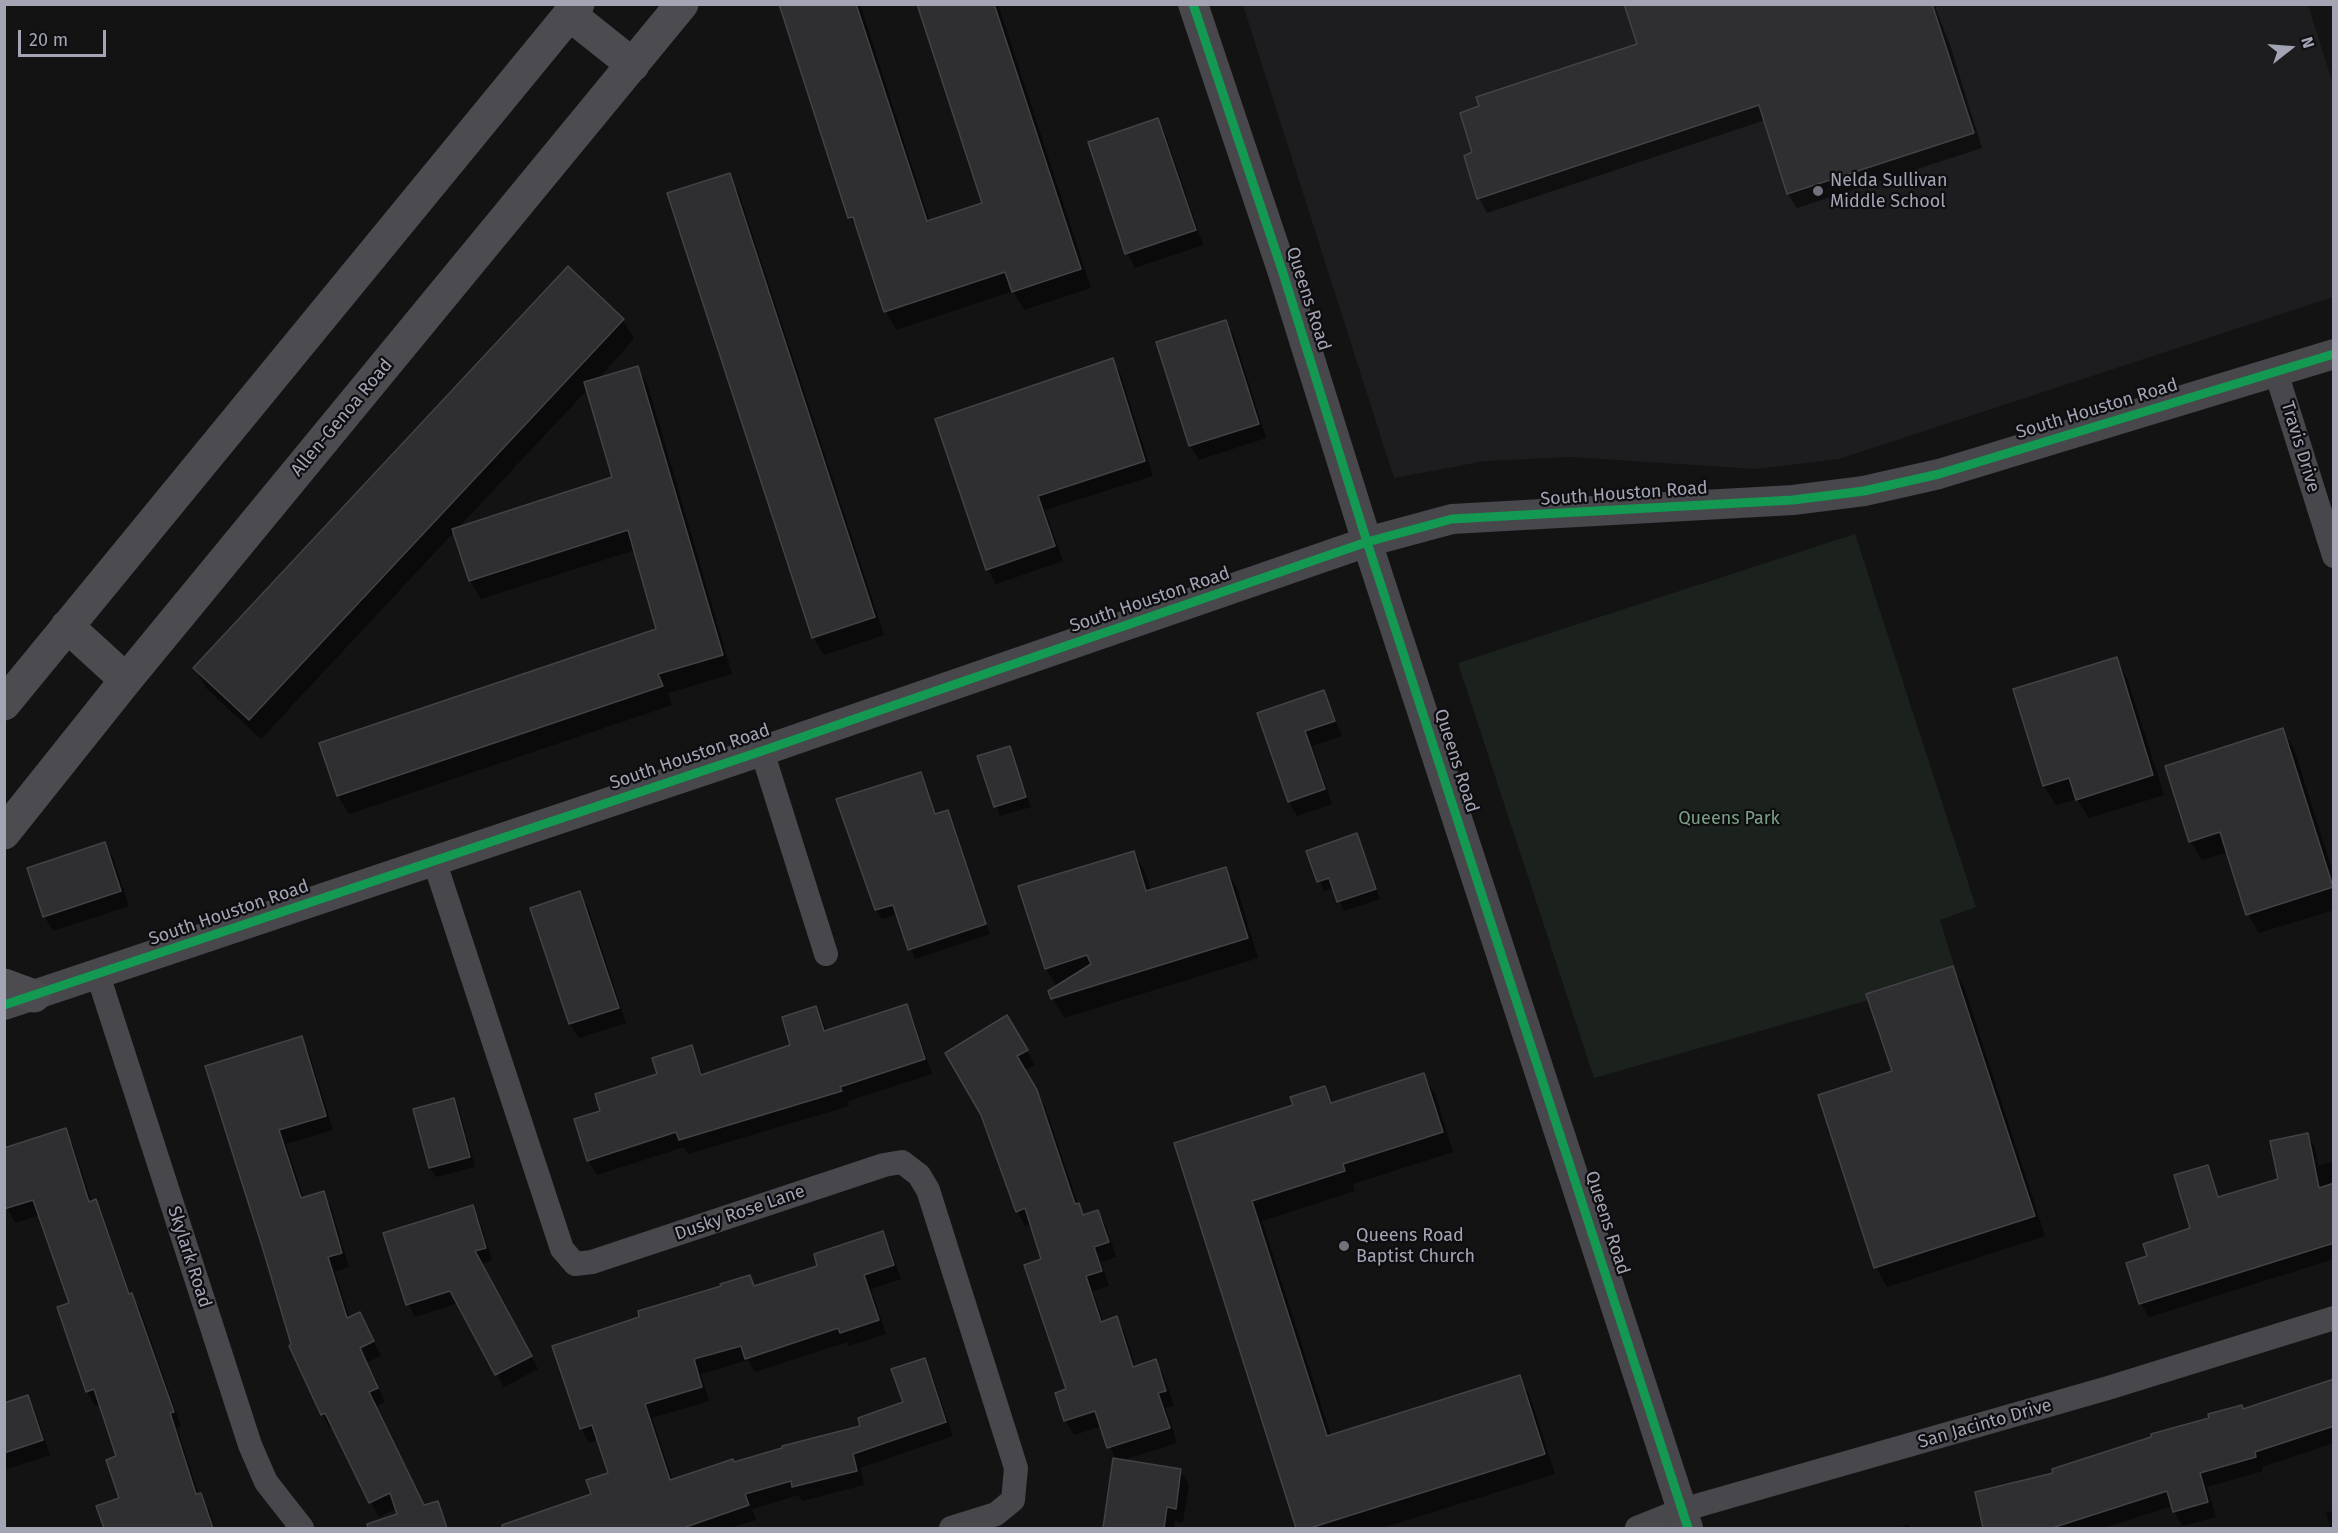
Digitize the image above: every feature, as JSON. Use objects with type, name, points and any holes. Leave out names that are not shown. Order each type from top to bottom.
[{"type":"main road","name":"Allen-Genoa Road","points":[[4,833],[126,680],[682,4]]},
{"type":"main road","points":[[4,704],[574,9],[633,65]]},
{"type":"main road","points":[[67,626],[126,680]]},
{"type":"street","name":"Queens Road","points":[[1193,4],[1685,1520]]},
{"type":"street","name":"South Houston Road","points":[[14,995],[98,975],[762,751],[1367,542],[1452,519],[1793,500],[1864,491],[1939,474],[2334,354]]},
{"type":"street","name":"Travis Drive","points":[[2276,372],[2334,556]]},
{"type":"street","points":[[762,751],[826,954]]},
{"type":"street","name":"Dusky Rose Lane","points":[[434,860],[562,1249],[575,1264],[592,1262],[884,1165],[902,1162],[919,1175],[928,1190],[1016,1468],[1013,1500],[996,1514],[951,1528]]},
{"type":"street","name":"Skylark Road","points":[[98,975],[250,1445],[266,1482],[302,1528]]},
{"type":"street","name":"San Jacinto Drive","points":[[1636,1528],[1685,1520],[2334,1318]]},
{"type":"shaded area","name":"Nelda Sullivan Middle School","points":[[1243,5],[2308,5],[2333,84],[2333,297],[1839,459],[1756,469],[1571,457],[1485,461],[1394,478]]},
{"type":"green space","name":"Queens Park","points":[[1855,534],[1976,907],[1940,920],[1957,975],[1594,1078],[1458,663]]},
{"type":"building","points":[[779,4],[856,4],[927,221],[982,203],[917,4],[994,4],[1081,269],[1012,292],[1005,272],[884,312],[853,217],[848,218]]},
{"type":"building","points":[[1624,4],[1932,4],[1974,133],[1787,194],[1759,105],[1477,199],[1464,156],[1472,152],[1460,113],[1479,106],[1476,97],[1637,44]]},
{"type":"building","points":[[1158,118],[1196,230],[1125,254],[1088,142]]},
{"type":"building","points":[[730,173],[875,617],[812,638],[667,193]]},
{"type":"building","points":[[568,266],[624,319],[249,720],[193,668]]},
{"type":"building","points":[[1226,320],[1259,424],[1189,446],[1156,342]]},
{"type":"building","points":[[1113,358],[1145,461],[1038,496],[1055,546],[986,570],[935,419]]},
{"type":"building","points":[[638,366],[723,655],[658,674],[663,686],[337,796],[319,743],[656,629],[628,530],[469,581],[452,529],[612,477],[584,382]]},
{"type":"building","points":[[2117,657],[2153,775],[2076,800],[2069,778],[2043,786],[2013,689]]},
{"type":"building","points":[[1324,690],[1335,721],[1305,731],[1325,789],[1288,802],[1257,713]]},
{"type":"building","points":[[2283,728],[2333,887],[2246,915],[2220,832],[2189,842],[2165,766]]},
{"type":"building","points":[[1010,746],[1026,797],[994,807],[977,756]]},
{"type":"building","points":[[921,772],[935,814],[948,810],[986,924],[908,950],[893,905],[875,910],[836,799]]},
{"type":"building","points":[[1357,833],[1376,889],[1337,902],[1329,878],[1317,882],[1306,851]]},
{"type":"building","points":[[105,842],[121,891],[43,917],[27,868]]},
{"type":"building","points":[[1134,851],[1146,891],[1226,867],[1248,938],[1051,999],[1048,991],[1091,964],[1087,955],[1045,969],[1018,886]]},
{"type":"building","points":[[580,891],[619,1008],[569,1024],[530,908]]},
{"type":"building","points":[[1953,966],[2035,1216],[1874,1268],[1818,1095],[1892,1071],[1866,994]]},
{"type":"building","points":[[907,1004],[925,1059],[840,1087],[842,1091],[679,1140],[676,1132],[587,1161],[574,1119],[600,1111],[595,1094],[657,1074],[652,1058],[692,1045],[701,1075],[790,1045],[782,1017],[816,1006],[824,1031]]},
{"type":"building","points":[[1007,1015],[1028,1050],[1017,1056],[1037,1090],[1075,1204],[1079,1203],[1083,1215],[1098,1210],[1109,1242],[1094,1247],[1102,1271],[1086,1276],[1101,1322],[1117,1316],[1133,1367],[1156,1359],[1166,1391],[1158,1393],[1170,1428],[1107,1448],[1095,1411],[1064,1421],[1055,1393],[1066,1389],[1024,1265],[1041,1259],[1025,1208],[1016,1212],[981,1115],[945,1053]]},
{"type":"building","points":[[302,1036],[326,1116],[279,1130],[301,1198],[324,1191],[342,1253],[328,1257],[347,1318],[360,1312],[374,1341],[360,1348],[378,1388],[369,1392],[424,1505],[438,1501],[447,1528],[368,1528],[367,1524],[397,1514],[390,1493],[369,1503],[325,1413],[321,1415],[289,1346],[291,1344],[262,1246],[205,1066]]},
{"type":"building","points":[[1424,1073],[1443,1132],[1343,1164],[1345,1171],[1252,1201],[1327,1436],[1520,1375],[1545,1454],[1310,1528],[1296,1528],[1174,1143],[1293,1105],[1290,1097],[1325,1086],[1331,1103]]},
{"type":"building","points":[[454,1098],[470,1157],[429,1168],[413,1109]]},
{"type":"building","points":[[66,1128],[89,1202],[96,1199],[129,1294],[132,1293],[174,1412],[170,1413],[196,1494],[201,1493],[213,1528],[104,1528],[96,1506],[119,1498],[106,1460],[116,1456],[94,1389],[86,1392],[57,1307],[69,1303],[33,1200],[4,1209],[4,1148]]},
{"type":"building","points":[[2308,1133],[2319,1188],[2334,1183],[2334,1243],[2139,1304],[2126,1263],[2147,1256],[2143,1244],[2190,1228],[2174,1175],[2208,1165],[2218,1197],[2278,1179],[2270,1141]]},
{"type":"building","points":[[473,1205],[486,1248],[475,1251],[532,1356],[495,1375],[450,1291],[406,1305],[383,1233]]},
{"type":"building","points":[[883,1231],[894,1265],[864,1275],[879,1320],[840,1333],[838,1328],[745,1359],[741,1346],[694,1359],[702,1387],[645,1404],[670,1480],[733,1459],[734,1462],[782,1448],[782,1446],[860,1426],[858,1418],[903,1402],[891,1369],[925,1358],[946,1422],[853,1454],[857,1471],[792,1487],[791,1481],[745,1494],[749,1505],[683,1528],[502,1528],[502,1525],[591,1494],[586,1480],[608,1473],[592,1425],[580,1429],[552,1346],[639,1317],[638,1311],[721,1286],[720,1284],[750,1275],[754,1286],[817,1266],[814,1254]]},
{"type":"building","points":[[2334,1379],[2334,1426],[2255,1452],[2256,1457],[2200,1473],[2208,1502],[2173,1512],[2167,1491],[2052,1528],[1983,1528],[1975,1492],[2053,1473],[2052,1469],[2151,1437],[2151,1434],[2209,1418],[2208,1414],[2242,1405],[2243,1409]]},
{"type":"building","points":[[28,1395],[43,1440],[4,1453],[4,1403]]},
{"type":"building","points":[[1113,1458],[1181,1469],[1176,1509],[1167,1507],[1164,1528],[1103,1528]]},
{"type":"cycle path","points":[[1193,4],[1283,273],[1367,542],[1688,1528]]},
{"type":"cycle path","points":[[4,1005],[762,751],[1367,542],[1452,519],[1793,500],[1864,491],[1939,474],[2334,354]]},
{"type":"place","name":"Nelda Sullivan Middle School","points":[[1818,191]]},
{"type":"place","name":"Queens Road Baptist Church","points":[[1344,1246]]}]
